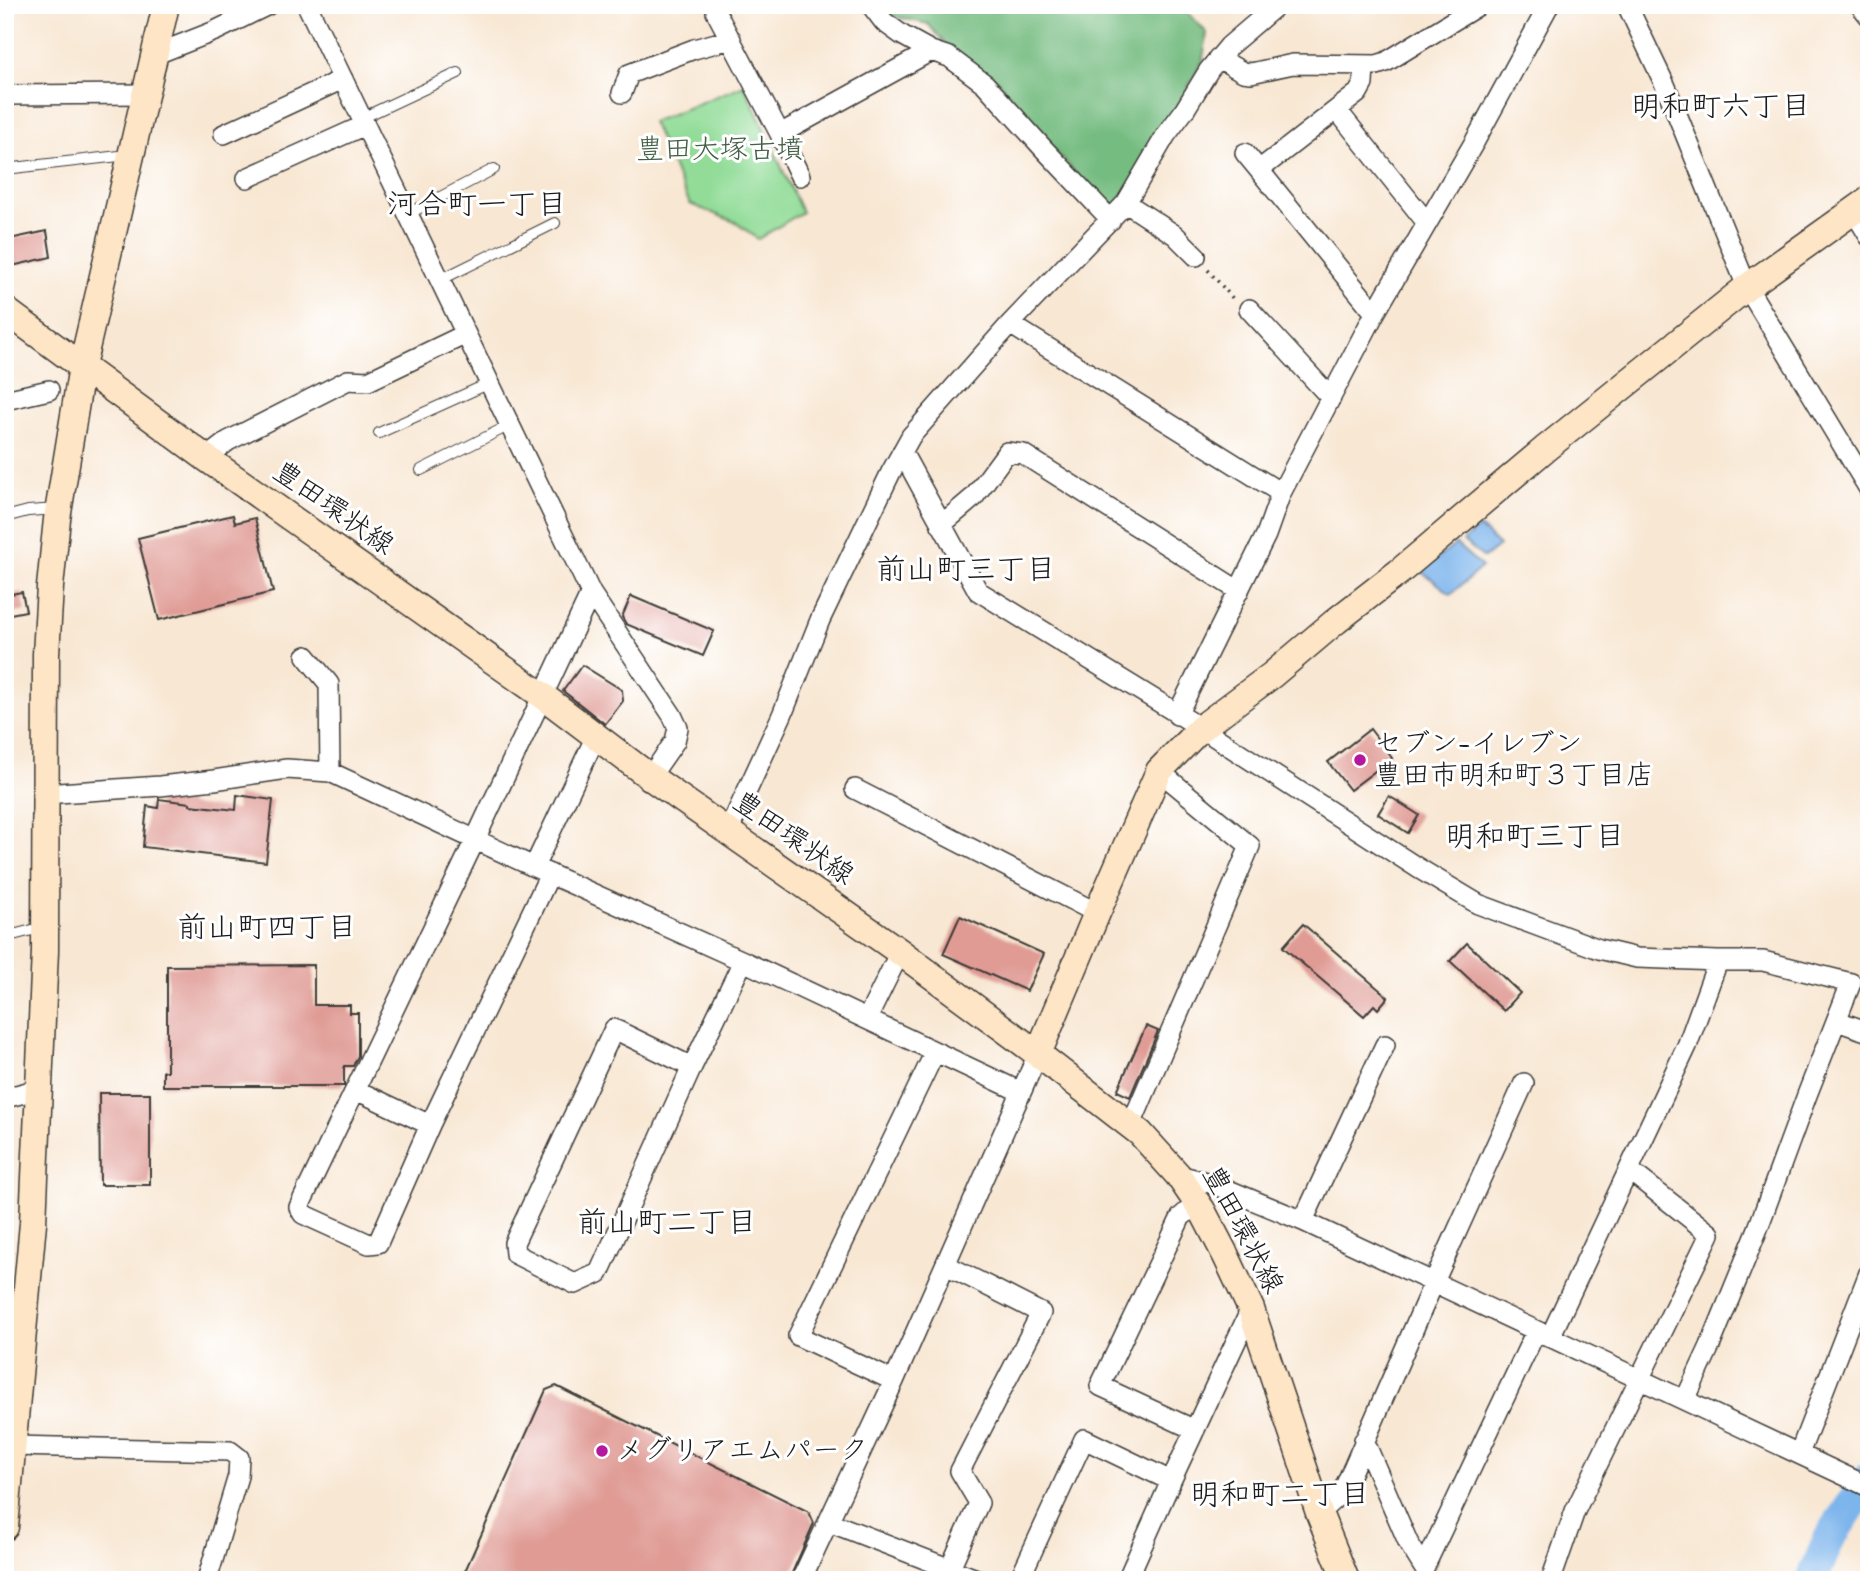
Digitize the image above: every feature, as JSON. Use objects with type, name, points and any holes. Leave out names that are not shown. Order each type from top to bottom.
[{"type":"street","points":[[5,1527],[33,1223],[45,927],[46,654],[58,509],[82,366],[166,5]]},
{"type":"street","points":[[154,55],[215,32],[268,5]]},
{"type":"street","points":[[307,5],[591,593],[678,728],[675,741],[650,777]]},
{"type":"street","points":[[871,5],[884,22],[902,35],[931,51],[949,57],[985,83],[1111,220]]},
{"type":"street","points":[[728,832],[782,715],[820,620],[911,436],[1010,324],[1126,204],[1166,135],[1218,58],[1277,5]]},
{"type":"street","points":[[1218,58],[1243,72],[1251,73],[1293,64],[1377,65],[1479,5]]},
{"type":"street","points":[[1177,715],[1266,535],[1281,493],[1375,313],[1475,141],[1549,5]]},
{"type":"street","points":[[1627,5],[1666,87],[1747,287],[1869,489]]},
{"type":"street","points":[[1860,5],[1869,16]]},
{"type":"street","points":[[716,12],[800,176]]},
{"type":"street","points":[[622,93],[629,74],[694,49],[731,39]]},
{"type":"street","points":[[779,134],[931,51]]},
{"type":"street","points":[[1259,170],[1358,93],[1363,84],[1364,65]]},
{"type":"street","points":[[224,134],[343,79]]},
{"type":"street","points":[[5,95],[146,94]]},
{"type":"street","points":[[1337,110],[1427,223]]},
{"type":"street","points":[[247,178],[363,122]]},
{"type":"street","points":[[1245,153],[1375,313]]},
{"type":"street","points":[[1126,204],[1175,235],[1196,257]]},
{"type":"street","points":[[801,1580],[946,1265],[1159,771],[1201,728],[1272,675],[1545,449],[1747,287],[1862,205],[1869,236]]},
{"type":"street","points":[[1249,309],[1331,398]]},
{"type":"street","name":"豊田環状線","points":[[5,310],[206,458],[543,696],[650,777],[900,952],[1140,1133],[1178,1175],[1197,1203],[1251,1309],[1319,1513],[1346,1580]]},
{"type":"street","points":[[1010,324],[1281,493]]},
{"type":"street","points":[[206,458],[228,441],[348,380],[368,381],[466,334]]},
{"type":"street","points":[[5,400],[49,390]]},
{"type":"street","points":[[902,452],[978,591],[1201,728],[1478,904],[1600,949],[1637,958],[1763,961],[1851,983],[1757,1231],[1685,1400]]},
{"type":"street","points":[[942,525],[974,497],[1007,452],[1023,454],[1239,591]]},
{"type":"street","points":[[591,593],[299,1207],[303,1214],[369,1244],[378,1243],[542,871],[596,736]]},
{"type":"street","points":[[306,656],[329,684],[330,772]]},
{"type":"street","points":[[44,794],[187,783],[287,769],[330,772],[1021,1092]]},
{"type":"street","points":[[1130,1125],[1250,846],[1159,771]]},
{"type":"street","points":[[855,789],[1097,913]]},
{"type":"street","points":[[867,1019],[900,952]]},
{"type":"street","points":[[692,1067],[614,1029],[514,1243],[514,1254],[575,1284],[599,1273],[743,961]]},
{"type":"street","points":[[1430,1574],[1543,1334],[1629,1170],[1687,1046],[1718,961]]},
{"type":"street","points":[[1837,1021],[1869,1032]]},
{"type":"street","points":[[1303,1221],[1385,1045]]},
{"type":"street","points":[[894,1381],[798,1336],[935,1052]]},
{"type":"street","points":[[1319,1513],[1343,1491],[1524,1083]]},
{"type":"street","points":[[5,1098],[39,1089]]},
{"type":"street","points":[[356,1090],[429,1125]]},
{"type":"street","points":[[1551,1580],[1575,1511],[1710,1234],[1629,1170]]},
{"type":"street","points":[[1178,1175],[1214,1184],[1303,1221],[1869,1487]]},
{"type":"street","points":[[1195,1430],[1100,1386],[1181,1217],[1197,1203]]},
{"type":"street","points":[[946,1265],[1041,1313],[960,1471],[979,1503],[950,1568]]},
{"type":"street","points":[[1798,1454],[1869,1273]]},
{"type":"street","points":[[1127,1580],[1251,1309]]},
{"type":"street","points":[[1020,1580],[1084,1439],[1171,1481]]},
{"type":"street","points":[[1364,1440],[1408,1542],[1430,1574]]},
{"type":"street","points":[[13,1446],[230,1451],[239,1458],[238,1476],[207,1580]]},
{"type":"street","points":[[829,1522],[979,1580]]},
{"type":"lane","points":[[363,122],[458,73]]},
{"type":"lane","points":[[5,169],[132,155]]},
{"type":"lane","points":[[408,214],[494,169]]},
{"type":"lane","points":[[440,280],[555,223]]},
{"type":"lane","points":[[379,433],[490,383]]},
{"type":"lane","points":[[421,470],[510,425]]},
{"type":"lane","points":[[5,517],[28,511],[58,509]]},
{"type":"lane","points":[[5,937],[45,927]]},
{"type":"path","points":[[1196,257],[1238,303],[1249,309]]},
{"type":"green space","points":[[887,5],[1181,5],[1207,33],[1203,60],[1126,203],[1106,205],[1051,147],[998,81],[950,49],[928,24],[892,16]]},
{"type":"green space","name":"豊田大塚古墳","points":[[744,85],[802,212],[758,239],[735,222],[690,204],[652,122]]},
{"type":"water","points":[[1479,527],[1499,546],[1484,558],[1463,541]]},
{"type":"water","points":[[1456,544],[1482,567],[1451,594],[1421,571]]},
{"type":"building","points":[[47,231],[51,257],[12,266],[12,263],[5,264],[5,240]]},
{"type":"building","points":[[233,515],[235,523],[255,518],[273,592],[159,620],[138,538]]},
{"type":"building","points":[[22,592],[26,611],[5,615],[5,595]]},
{"type":"building","points":[[631,596],[714,631],[703,656],[626,624],[622,617]]},
{"type":"building","points":[[582,665],[622,690],[623,701],[605,724],[563,691]]},
{"type":"building","name":"セブン-イレブン 豊田市明和町３丁目店","points":[[1370,729],[1392,758],[1350,790],[1328,762]]},
{"type":"building","points":[[237,795],[273,800],[266,862],[143,847],[147,806],[158,808],[159,799],[236,810]]},
{"type":"building","points":[[1389,796],[1419,815],[1408,833],[1378,814]]},
{"type":"building","points":[[960,916],[1044,954],[1027,991],[943,954]]},
{"type":"building","points":[[1303,924],[1388,997],[1378,1009],[1374,1005],[1364,1016],[1283,947]]},
{"type":"building","points":[[1467,943],[1520,993],[1504,1011],[1450,961]]},
{"type":"building","points":[[314,965],[314,1005],[350,1005],[350,1013],[358,1013],[358,1056],[353,1066],[344,1066],[344,1086],[163,1086],[163,1071],[167,1071],[167,966]]},
{"type":"building","points":[[1146,1026],[1158,1031],[1130,1097],[1117,1091]]},
{"type":"building","points":[[99,1093],[150,1093],[150,1185],[100,1185]]},
{"type":"building","name":"メグリアエムパーク","points":[[556,1386],[809,1512],[814,1523],[789,1580],[461,1580],[546,1390]]},
{"type":"waterway","points":[[1812,1580],[1829,1539],[1869,1478]]},
{"type":"place","name":"セブン-イレブン 豊田市明和町３丁目店","points":[[1360,760]]},
{"type":"place","name":"メグリアエムパーク","points":[[602,1451]]},
{"type":"district","name":"明和町六丁目","points":[[1721,107]]},
{"type":"district","name":"河合町一丁目","points":[[477,205]]},
{"type":"district","name":"前山町三丁目","points":[[966,570]]},
{"type":"district","name":"明和町三丁目","points":[[1535,837]]},
{"type":"district","name":"前山町四丁目","points":[[267,928]]},
{"type":"district","name":"前山町二丁目","points":[[667,1223]]},
{"type":"district","name":"明和町二丁目","points":[[1280,1495]]}]
